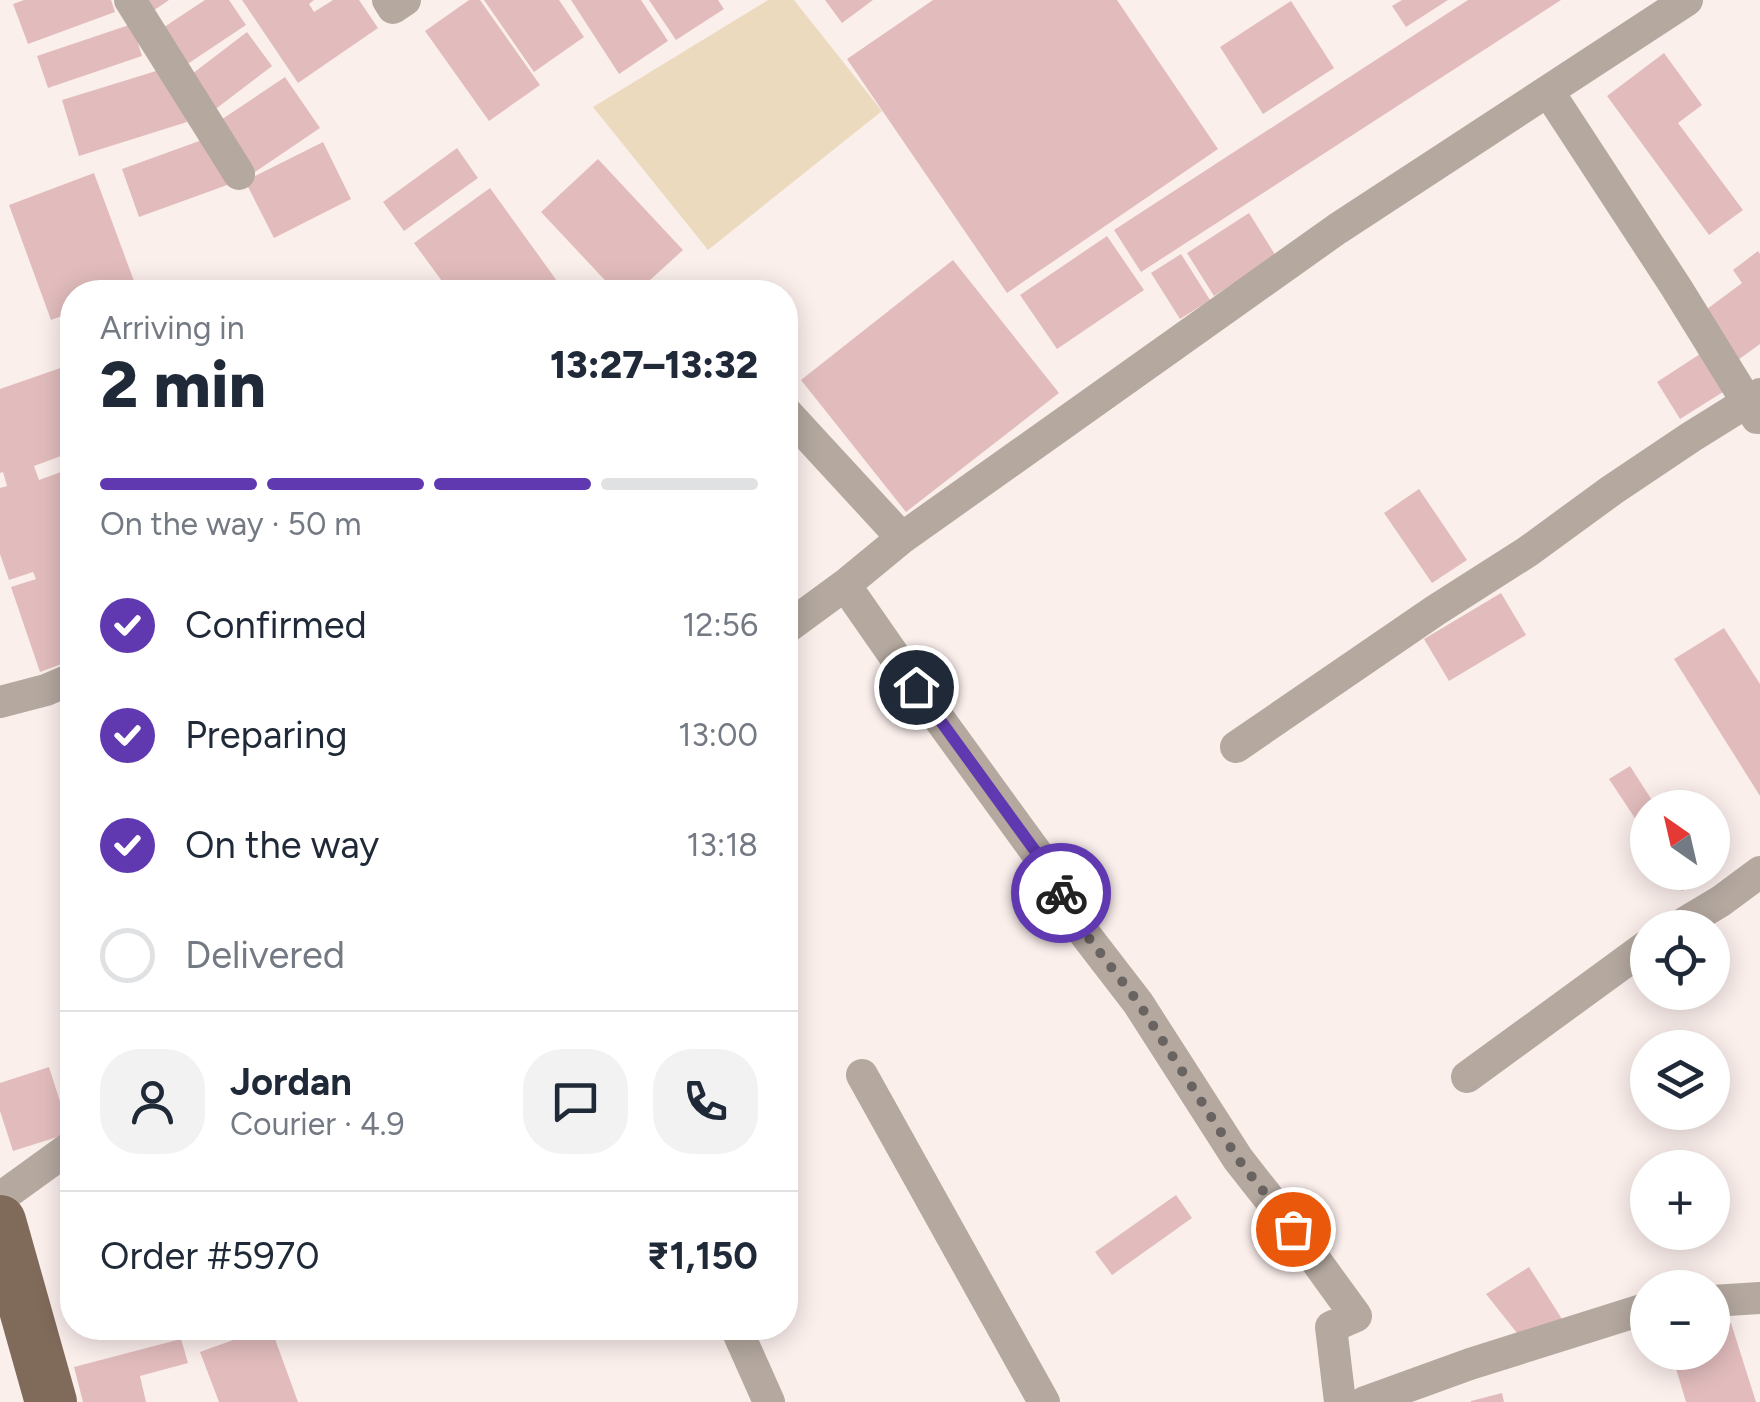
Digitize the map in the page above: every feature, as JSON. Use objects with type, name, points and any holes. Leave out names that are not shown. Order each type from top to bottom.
[{"type":"main road","points":[[0,1220],[45,1400]]},
{"type":"street","points":[[130,0],[239,174]]},
{"type":"street","points":[[388,0],[393,8],[406,0]]},
{"type":"street","points":[[798,620],[902,538],[1337,230],[1687,0]]},
{"type":"street","points":[[1236,747],[1692,436],[1756,406],[1548,91]]},
{"type":"street","points":[[798,425],[902,538]]},
{"type":"street","points":[[846,585],[1041,859],[1081,928],[1138,1002],[1238,1159],[1356,1316],[1331,1327],[1340,1402]]},
{"type":"street","points":[[0,702],[60,684]]},
{"type":"street","points":[[1705,910],[1760,872]]},
{"type":"street","points":[[1467,1076],[1630,958]]},
{"type":"street","points":[[862,1075],[1044,1402]]},
{"type":"street","points":[[0,1198],[60,1155]]},
{"type":"street","points":[[1730,1299],[1760,1298]]},
{"type":"street","points":[[1365,1402],[1630,1314]]},
{"type":"street","points":[[741,1340],[769,1402]]},
{"type":"shaded area","points":[[768,0],[794,0],[882,111],[708,250],[593,107]]},
{"type":"building","points":[[24,0],[111,0],[115,12],[28,44],[13,4]]},
{"type":"building","points":[[137,0],[169,0],[147,15]]},
{"type":"building","points":[[205,0],[229,0],[246,25],[183,67],[158,31]]},
{"type":"building","points":[[242,0],[314,0],[309,4],[314,12],[333,0],[359,0],[378,28],[298,83]]},
{"type":"building","points":[[469,0],[480,0],[540,85],[489,121],[425,31]]},
{"type":"building","points":[[484,0],[559,0],[584,37],[534,72]]},
{"type":"building","points":[[571,0],[641,0],[668,41],[619,74]]},
{"type":"building","points":[[649,0],[718,0],[724,9],[676,40]]},
{"type":"building","points":[[825,0],[873,0],[842,23]]},
{"type":"building","points":[[933,0],[1117,0],[1218,149],[1007,293],[847,59]]},
{"type":"building","points":[[1402,0],[1448,0],[1406,27],[1392,6]]},
{"type":"building","points":[[1468,0],[1561,0],[1141,272],[1114,230]]},
{"type":"building","points":[[1291,1],[1334,68],[1263,114],[1220,47]]},
{"type":"building","points":[[132,24],[142,56],[48,88],[37,56]]},
{"type":"building","points":[[247,32],[272,66],[213,111],[188,77]]},
{"type":"building","points":[[1664,53],[1702,105],[1678,123],[1743,210],[1709,235],[1607,96]]},
{"type":"building","points":[[169,67],[187,122],[79,156],[62,100]]},
{"type":"building","points":[[285,77],[320,128],[255,172],[221,120]]},
{"type":"building","points":[[213,136],[230,184],[139,217],[122,169]]},
{"type":"building","points":[[323,142],[351,199],[274,238],[245,181]]},
{"type":"building","points":[[457,148],[478,178],[404,231],[383,202]]},
{"type":"building","points":[[598,159],[683,250],[650,280],[605,280],[541,212]]},
{"type":"building","points":[[94,173],[134,280],[60,280],[60,317],[51,320],[9,205]]},
{"type":"building","points":[[490,188],[556,280],[441,280],[414,243]]},
{"type":"building","points":[[1249,213],[1276,256],[1214,296],[1187,253]]},
{"type":"building","points":[[1107,236],[1144,290],[1057,349],[1020,295]]},
{"type":"building","points":[[1758,251],[1760,344],[1738,360],[1703,312],[1742,283],[1733,270]]},
{"type":"building","points":[[1181,254],[1210,300],[1180,319],[1151,273]]},
{"type":"building","points":[[953,260],[1059,393],[906,512],[801,380]]},
{"type":"building","points":[[1700,354],[1723,392],[1680,419],[1657,382]]},
{"type":"building","points":[[60,368],[60,456],[34,466],[39,480],[60,472],[60,664],[40,672],[11,587],[36,579],[33,572],[9,580],[0,554],[0,488],[7,486],[3,472],[0,473],[0,389]]},
{"type":"building","points":[[1419,489],[1467,560],[1432,583],[1384,513]]},
{"type":"building","points":[[1501,593],[1526,635],[1449,681],[1424,639]]},
{"type":"building","points":[[1724,628],[1760,684],[1760,796],[1674,659]]},
{"type":"building","points":[[1630,766],[1645,790],[1630,790],[1630,811],[1609,779]]},
{"type":"building","points":[[49,1067],[60,1102],[60,1136],[13,1151],[0,1111],[0,1083]]},
{"type":"building","points":[[1176,1195],[1192,1218],[1112,1275],[1095,1252]]},
{"type":"building","points":[[1529,1267],[1567,1327],[1521,1338],[1486,1294]]},
{"type":"building","points":[[1730,1323],[1756,1402],[1686,1402],[1676,1370],[1730,1370]]},
{"type":"building","points":[[177,1340],[181,1340],[188,1363],[140,1376],[146,1402],[83,1402],[74,1367]]},
{"type":"building","points":[[233,1340],[275,1340],[298,1402],[219,1402],[200,1352]]},
{"type":"building","points":[[1502,1393],[1504,1402],[1471,1402],[1471,1401]]},
{"type":"way so far","points":[[1061,893],[1081,928],[1138,1002],[1238,1159],[1293,1229]]},
{"type":"route","points":[[916,687],[1041,859],[1061,893]]}]
